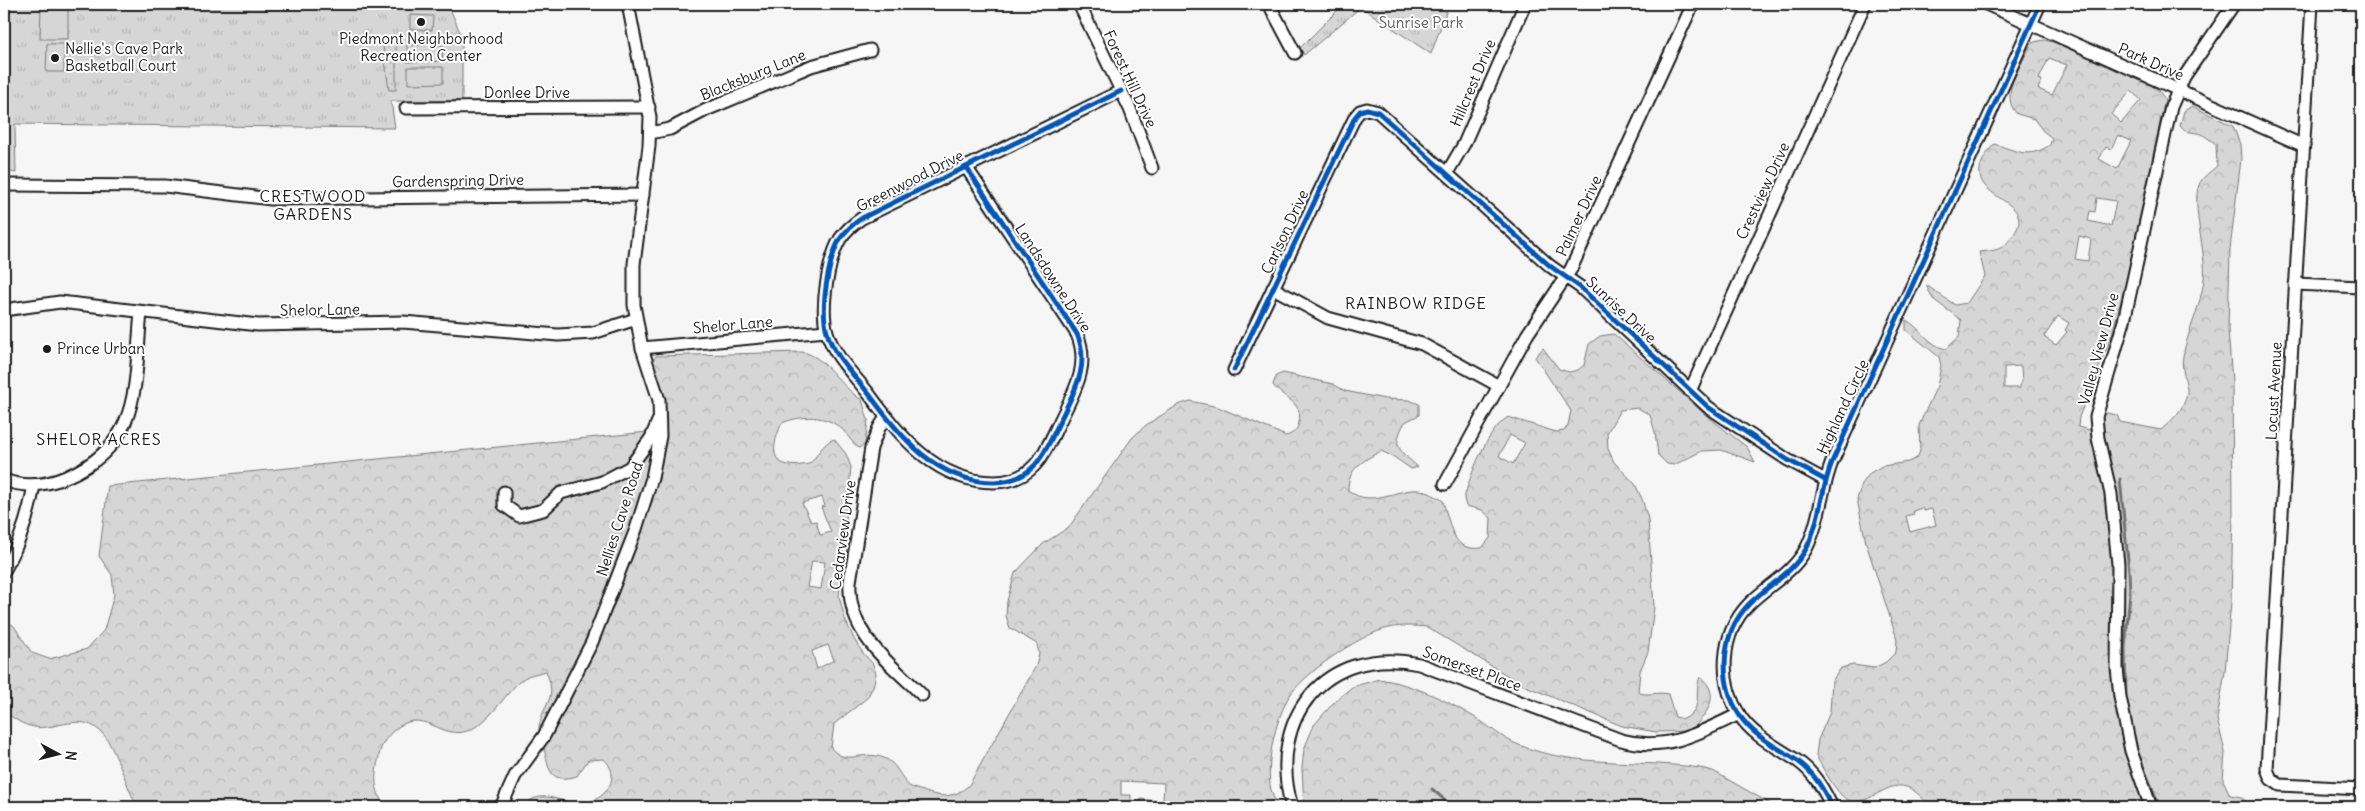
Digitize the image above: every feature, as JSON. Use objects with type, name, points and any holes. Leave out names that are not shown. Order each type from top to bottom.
[{"type":"street","name":"Nellies Cave Road","points":[[501,807],[515,776],[544,736],[592,642],[636,529],[652,478],[660,436],[661,415],[657,390],[642,348],[636,319],[634,273],[650,134],[649,107],[628,4]]},
{"type":"street","name":"Forest Hill Drive","points":[[1079,4],[1121,91],[1152,168]]},
{"type":"street","points":[[1269,4],[1295,53]]},
{"type":"street","name":"Hillcrest Drive","points":[[1447,173],[1464,144],[1525,4]]},
{"type":"street","name":"Palmer Drive","points":[[1445,484],[1527,335],[1566,277],[1580,250],[1693,4]]},
{"type":"street","name":"Crestview Drive","points":[[1690,391],[1865,4]]},
{"type":"street","name":"Park Drive","points":[[1986,4],[2304,146]]},
{"type":"street","name":"Highland Circle","points":[[1832,807],[1813,775],[1798,761],[1761,738],[1740,714],[1729,692],[1725,672],[1725,654],[1730,634],[1738,618],[1749,604],[1788,572],[1801,557],[1816,523],[1825,480],[2040,4]]},
{"type":"street","name":"Valley View Drive","points":[[2151,807],[2131,751],[2120,697],[2118,668],[2118,564],[2111,494],[2098,438],[2096,417],[2124,321],[2167,120],[2184,77],[2234,4]]},
{"type":"street","name":"Locust Avenue","points":[[2312,4],[2267,769],[2271,779],[2280,785],[2361,788]]},
{"type":"street","name":"Blacksburg Lane","points":[[650,134],[670,129],[706,110],[811,66],[870,50]]},
{"type":"street","name":"Greenwood Drive","points":[[886,417],[838,354],[826,331],[824,308],[833,257],[839,241],[849,228],[862,218],[1121,91]]},
{"type":"street","name":"Donlee Drive","points":[[406,108],[649,107]]},
{"type":"street","name":"Sunrise Drive","points":[[1364,110],[1378,112],[1550,266],[1580,287],[1690,391],[1720,416],[1794,464],[1825,480]]},
{"type":"street","name":"Carlson Drive","points":[[1234,370],[1355,117],[1364,110]]},
{"type":"street","name":"Landsdowne Drive","points":[[886,417],[910,445],[947,471],[972,480],[990,482],[1010,480],[1026,473],[1042,456],[1080,378],[1083,353],[1077,334],[966,167]]},
{"type":"street","name":"Gardenspring Drive","points":[[4,184],[165,186],[271,199],[643,195]]},
{"type":"street","points":[[2295,284],[2361,288]]},
{"type":"street","points":[[1273,288],[1328,318],[1422,344],[1498,386]]},
{"type":"street","name":"Shelor Lane","points":[[4,310],[60,302],[258,325],[403,322],[558,335],[592,333],[636,319]]},
{"type":"street","points":[[4,480],[18,486],[34,485],[63,478],[90,466],[106,453],[120,434],[132,401],[141,312]]},
{"type":"street","name":"Shelor Lane","points":[[642,348],[826,331]]},
{"type":"street","points":[[504,492],[504,505],[519,516],[543,510],[561,493],[602,482],[630,467],[651,438],[661,415]]},
{"type":"street","name":"Cedarview Drive","points":[[886,417],[879,428],[871,448],[851,573],[850,602],[855,620],[866,638],[922,695]]},
{"type":"street","points":[[4,571],[13,555],[31,503],[34,485]]},
{"type":"street","name":"Somerset Place","points":[[1292,807],[1287,790],[1284,762],[1286,743],[1299,710],[1312,693],[1324,682],[1341,672],[1362,664],[1390,660],[1418,664],[1621,740],[1639,744],[1660,744],[1683,740],[1740,714]]},
{"type":"green space","points":[[4,4],[448,4],[462,37],[462,101],[391,101],[395,128],[15,124],[16,173],[4,171]]},
{"type":"green space","points":[[41,4],[68,4],[68,39],[40,39]]},
{"type":"green space","name":"Sunrise Park","points":[[1344,4],[1449,4],[1431,54],[1361,7],[1304,55],[1300,48]]},
{"type":"green space","name":"Piedmont Neighborhood Recreation Center","points":[[410,15],[433,16],[432,30],[410,29]]},
{"type":"green space","points":[[382,39],[396,39],[396,90],[389,90]]},
{"type":"green space","points":[[2044,40],[2053,42],[2149,84],[2159,91],[2165,99],[2127,278],[2112,335],[2079,417],[2078,427],[2089,430],[2106,413],[2117,415],[2120,422],[2161,430],[2174,418],[2184,404],[2187,393],[2182,361],[2204,279],[2197,194],[2202,180],[2217,166],[2216,144],[2202,134],[2185,131],[2180,126],[2184,111],[2192,106],[2233,126],[2240,144],[2241,159],[2230,249],[2228,330],[2232,381],[2233,513],[2231,602],[2225,672],[2217,719],[2225,752],[2223,780],[2230,795],[2242,797],[2249,807],[1929,807],[1917,793],[1907,787],[1898,786],[1889,788],[1864,800],[1855,801],[1846,799],[1838,792],[1816,755],[1818,740],[1830,712],[1832,681],[1841,668],[1853,665],[1874,668],[1886,662],[1896,652],[1897,639],[1866,543],[1857,499],[1862,484],[1870,473],[1882,466],[1908,462],[1917,458],[1920,451],[1919,425],[1937,386],[1941,366],[1939,357],[1906,330],[1906,320],[1930,341],[1946,349],[1959,337],[1961,320],[1933,299],[1926,285],[1955,305],[1967,303],[1985,276],[1979,252],[2003,247],[2014,234],[2019,224],[2018,215],[2013,208],[1983,183],[1980,167],[1984,159],[1994,144],[2028,153],[2042,150],[2050,145],[2052,138],[2043,131],[2034,119],[2017,114],[2012,107],[2010,98],[2013,81],[2029,48],[2034,42]],"holes":[[[2049,58],[2067,65],[2052,95],[2038,89],[2042,80],[2039,79]],[[2131,91],[2141,100],[2121,123],[2111,114]],[[2118,135],[2131,141],[2117,169],[2099,159],[2106,147],[2111,149]],[[2097,198],[2116,201],[2111,226],[2088,221],[2090,211],[2095,212]],[[2079,236],[2091,239],[2088,261],[2075,259]],[[2058,316],[2069,323],[2065,330],[2067,332],[2056,345],[2044,337]],[[2021,366],[2022,382],[2020,383],[2020,388],[2004,388],[2004,367]],[[1922,508],[1924,511],[1932,509],[1936,525],[1910,532],[1906,516],[1914,514],[1913,511]]]},
{"type":"green space","name":"Nellie's Cave Park Basketball Court","points":[[47,44],[64,44],[64,72],[46,72]]},
{"type":"green space","points":[[407,45],[442,45],[443,61],[407,62]]},
{"type":"green space","points":[[408,67],[443,67],[443,83],[408,84]]},
{"type":"green space","points":[[1614,334],[1707,416],[1747,447],[1755,462],[1721,450],[1702,451],[1674,465],[1667,464],[1658,455],[1655,432],[1650,415],[1638,408],[1620,410],[1607,433],[1608,449],[1614,462],[1635,484],[1648,519],[1654,607],[1648,652],[1640,671],[1638,692],[1645,694],[1668,694],[1675,717],[1684,719],[1694,710],[1696,705],[1700,677],[1707,684],[1710,691],[1710,705],[1702,719],[1690,731],[1656,732],[1622,726],[1523,685],[1427,627],[1408,626],[1399,626],[1377,632],[1348,646],[1318,668],[1294,690],[1287,700],[1279,720],[1271,753],[1270,785],[1278,807],[525,807],[531,800],[540,797],[579,804],[593,801],[605,792],[610,786],[612,779],[612,772],[604,759],[588,760],[577,776],[568,778],[556,776],[549,769],[539,728],[551,689],[546,671],[524,678],[487,718],[472,729],[451,732],[423,722],[413,721],[402,724],[391,733],[382,746],[376,771],[378,793],[384,807],[137,807],[107,739],[95,727],[78,722],[34,727],[14,719],[4,711],[4,619],[14,626],[32,653],[49,659],[87,649],[104,630],[114,595],[112,575],[99,556],[108,486],[648,432],[652,424],[654,409],[645,370],[656,356],[802,352],[818,359],[862,400],[868,420],[865,444],[859,448],[836,425],[822,419],[806,417],[782,423],[775,443],[776,457],[781,462],[787,465],[797,465],[809,464],[823,447],[834,439],[846,454],[851,467],[839,596],[845,619],[854,639],[873,664],[876,674],[873,687],[867,698],[834,724],[831,748],[837,754],[843,756],[868,755],[884,758],[892,763],[909,786],[936,795],[947,796],[969,785],[1036,666],[1039,654],[1037,644],[1010,628],[1006,616],[1007,601],[1015,573],[1043,544],[1069,527],[1132,438],[1146,425],[1178,405],[1190,401],[1218,407],[1286,436],[1296,430],[1300,415],[1295,405],[1273,385],[1276,376],[1283,373],[1333,384],[1345,391],[1385,399],[1409,400],[1419,404],[1419,415],[1405,422],[1398,437],[1398,443],[1402,452],[1418,467],[1411,469],[1394,457],[1381,451],[1358,466],[1351,476],[1348,490],[1358,496],[1368,498],[1410,490],[1420,490],[1429,493],[1443,501],[1456,539],[1466,547],[1482,548],[1490,538],[1491,518],[1482,510],[1466,506],[1464,499],[1470,478],[1486,442],[1500,423],[1508,417],[1556,432],[1564,431],[1568,425],[1571,411],[1535,357],[1543,348],[1559,369],[1569,372],[1578,370],[1584,365],[1589,344],[1600,336]],"holes":[[[1510,435],[1525,443],[1513,464],[1499,456]],[[822,497],[825,506],[821,507],[831,532],[820,535],[816,521],[811,522],[802,503]],[[812,561],[825,562],[821,589],[807,587]],[[828,645],[834,660],[817,669],[812,651]],[[1121,781],[1164,783],[1163,802],[1141,799],[1140,802],[1131,802],[1131,795],[1121,795]]]},
{"type":"green space","points":[[1379,679],[1417,689],[1441,699],[1519,745],[1563,757],[1609,762],[1678,765],[1713,771],[1776,807],[1383,807],[1380,803],[1372,807],[1304,807],[1302,768],[1304,749],[1314,725],[1335,701],[1352,687]]},
{"type":"waterway","points":[[2120,479],[2130,593],[2125,648],[2126,703]]},
{"type":"waterway","points":[[2132,729],[2138,754],[2160,807]]},
{"type":"waterway","points":[[1432,789],[1453,807]]},
{"type":"cycle path","points":[[1832,807],[1822,788],[1810,772],[1799,762],[1760,736],[1740,716],[1728,688],[1725,658],[1728,643],[1732,629],[1739,616],[1756,597],[1794,565],[1811,539],[1832,462],[2040,4]]},
{"type":"cycle path","points":[[966,167],[1077,334],[1081,346],[1081,369],[1075,390],[1042,455],[1026,473],[1011,480],[1000,482],[973,480],[954,474],[921,454],[893,425],[845,364],[834,349],[825,322],[826,284],[832,259],[842,236],[862,218],[1121,91]]},
{"type":"cycle path","points":[[1234,370],[1355,117],[1360,111],[1367,109],[1378,112],[1550,266],[1580,287],[1708,407],[1788,460],[1825,480]]},
{"type":"place","name":"Piedmont Neighborhood Recreation Center","points":[[421,22]]},
{"type":"place","name":"Nellie's Cave Park Basketball Court","points":[[55,58]]},
{"type":"place","name":"Prince Urban","points":[[47,349]]},
{"type":"district","name":"CRESTWOOD GARDENS","points":[[313,205]]},
{"type":"district","name":"RAINBOW RIDGE","points":[[1416,303]]},
{"type":"district","name":"SHELOR ACRES","points":[[99,439]]}]
